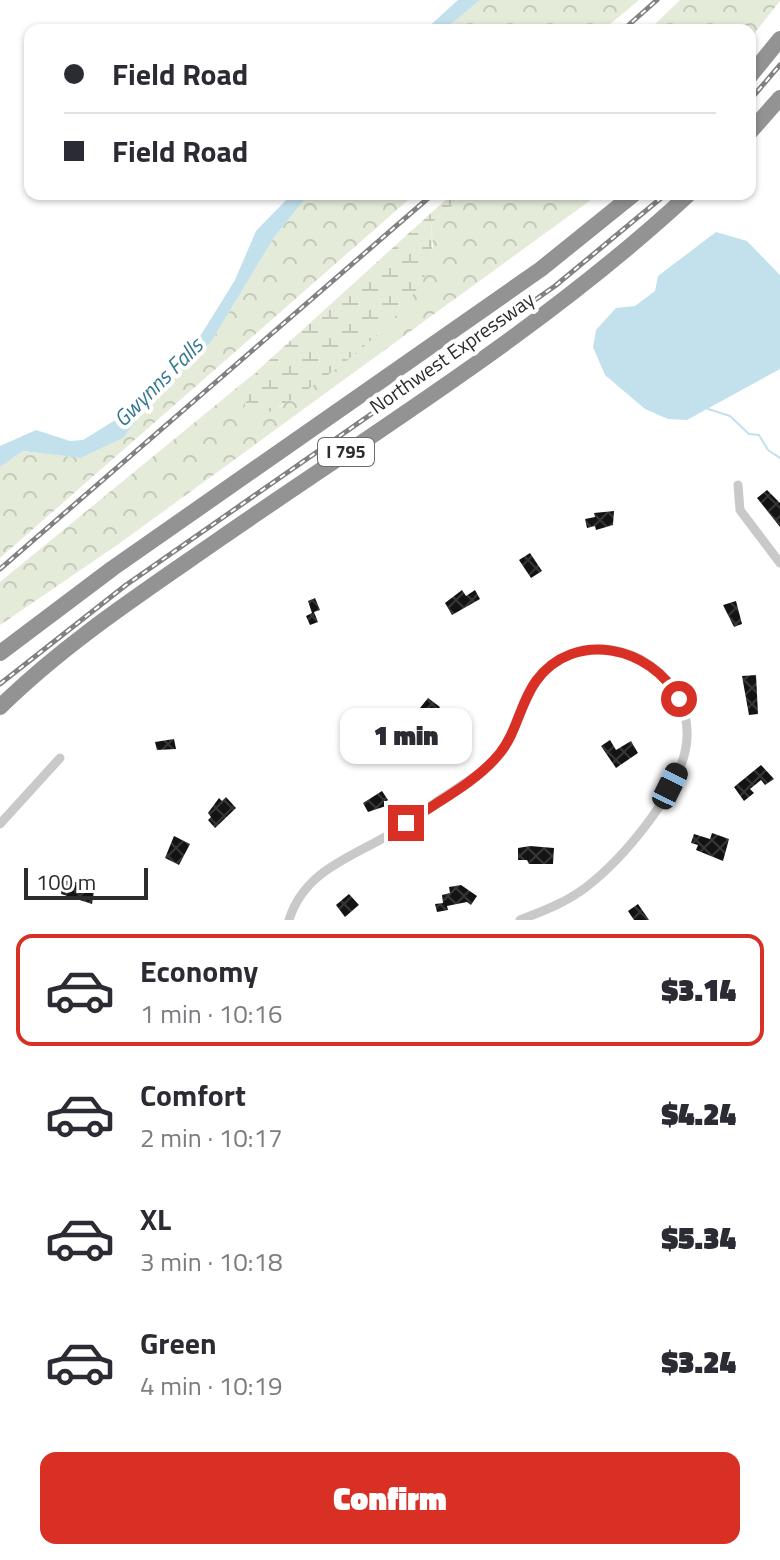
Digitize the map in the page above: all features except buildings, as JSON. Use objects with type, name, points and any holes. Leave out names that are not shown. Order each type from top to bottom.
[{"type":"highway","points":[[756,69],[780,39]]},
{"type":"highway","points":[[756,125],[780,98]]},
{"type":"highway","name":"Northwest Expressway","points":[[0,653],[113,568],[541,269],[627,200]]},
{"type":"highway","name":"Northwest Expressway","points":[[0,707],[47,665],[135,597],[565,298],[682,200]]},
{"type":"street","points":[[738,485],[740,510],[780,563]]},
{"type":"street","points":[[289,920],[300,895],[321,872],[406,823],[491,763],[509,739],[530,690],[551,665],[585,650],[607,649],[633,655],[659,671],[679,699],[686,733],[683,759],[650,818],[607,868],[572,897],[520,920]]},
{"type":"street","points":[[0,824],[60,758]]},
{"type":"green space","points":[[480,0],[639,0],[610,24],[451,24]]},
{"type":"green space","points":[[680,0],[780,0],[756,31],[756,24],[655,24]]},
{"type":"green space","points":[[304,200],[408,200],[0,558],[0,467],[23,451],[81,458],[123,438],[168,382],[211,342],[275,236]]},
{"type":"green space","points":[[445,200],[459,200],[431,223],[429,265],[415,292],[377,335],[353,356],[303,392],[257,418],[243,412],[256,372]]},
{"type":"green space","points":[[459,200],[591,200],[120,543],[0,625],[0,582],[256,372],[243,412],[280,407],[379,333],[427,271],[433,246],[431,223]]},
{"type":"water","points":[[458,0],[480,0],[451,24],[432,24]]},
{"type":"water","name":"Gwynns Falls","points":[[286,200],[304,200],[275,236],[211,342],[168,382],[123,438],[81,458],[23,451],[0,467],[0,446],[36,430],[70,441],[83,440],[117,419],[170,362],[184,354],[199,338],[235,280],[256,231]]},
{"type":"water","points":[[716,232],[747,241],[780,275],[780,369],[687,420],[668,419],[645,409],[605,375],[593,347],[596,330],[616,308],[635,306],[655,291],[658,276]]},
{"type":"waterway","points":[[708,409],[730,416],[749,434],[759,435],[768,450],[780,458]]},
{"type":"railway","points":[[630,24],[657,0]]},
{"type":"railway","points":[[756,93],[780,65]]},
{"type":"railway","points":[[0,569],[426,200]]},
{"type":"railway","points":[[0,684],[126,585],[555,286],[659,200]]},
{"type":"route","points":[[406,823],[491,763],[509,739],[523,703],[542,673],[574,653],[607,649],[633,655],[659,671],[679,699]]}]
